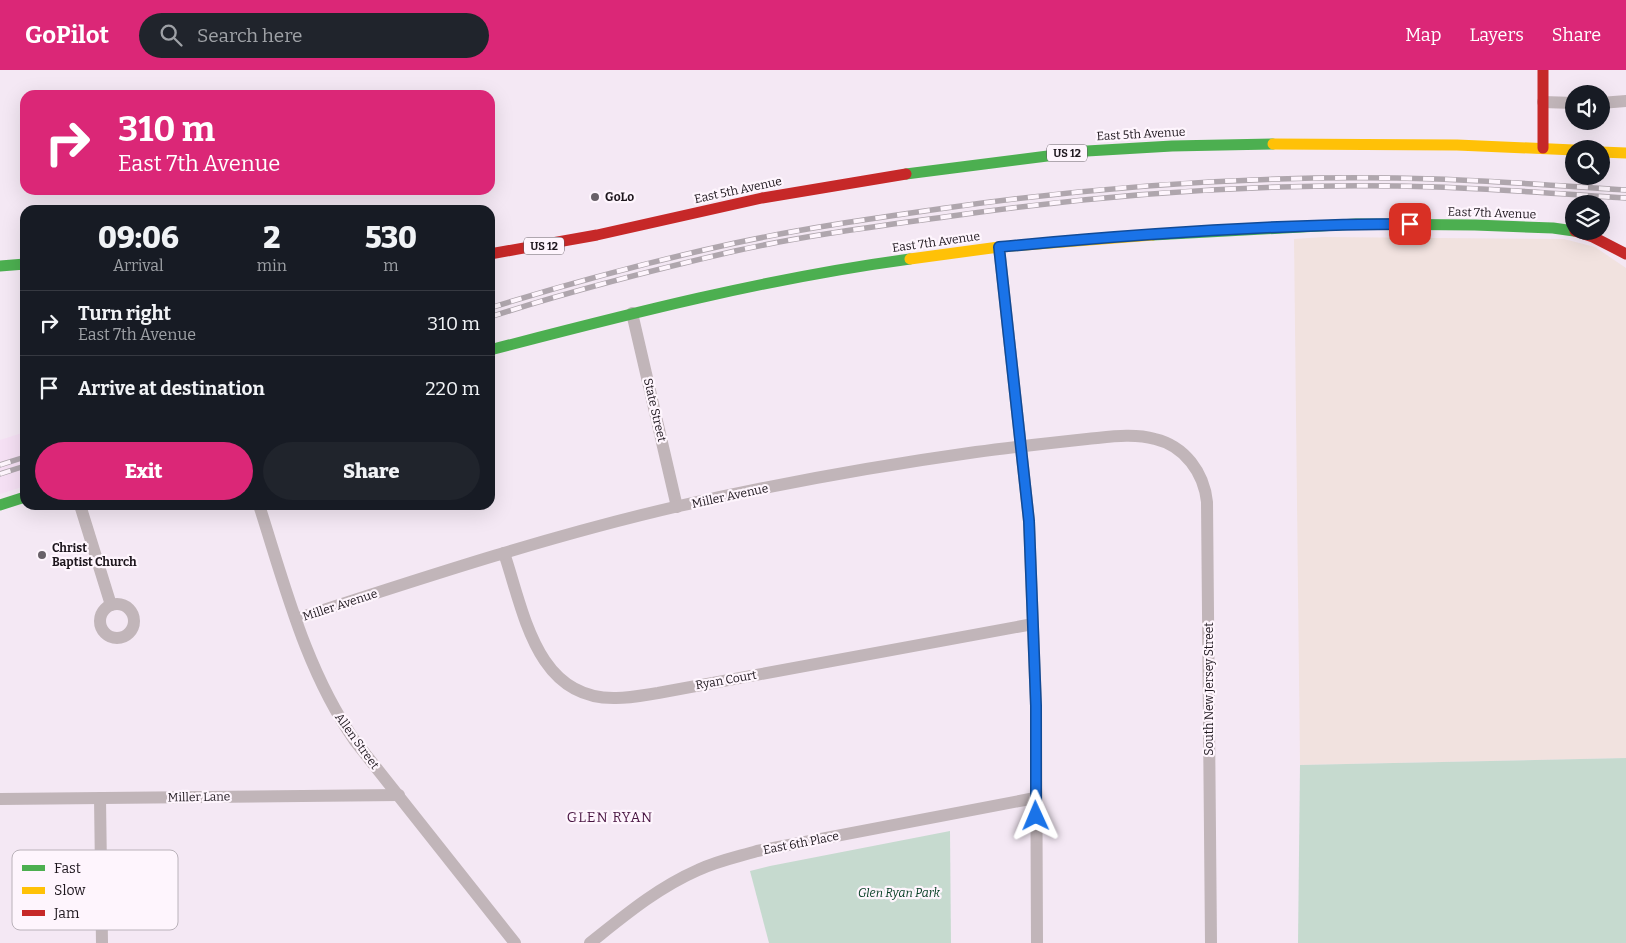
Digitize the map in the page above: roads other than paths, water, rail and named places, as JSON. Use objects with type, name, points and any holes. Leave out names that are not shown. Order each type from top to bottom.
[{"type":"street","points":[[1543,70],[1543,148]]},
{"type":"street","points":[[1610,103],[1626,101]]},
{"type":"street","points":[[1543,102],[1565,102]]},
{"type":"street","name":"East 5th Avenue","points":[[495,253],[597,235],[762,198],[886,176],[1086,151],[1172,146],[1285,144],[1457,145],[1565,149]]},
{"type":"street","points":[[1610,152],[1626,153]]},
{"type":"street","name":"East 7th Avenue","points":[[495,349],[632,313],[864,266],[999,247],[1184,232],[1356,224],[1565,230]]},
{"type":"street","name":"East 7th Avenue","points":[[1600,240],[1626,254]]},
{"type":"street","points":[[999,247],[1029,521],[1036,706],[1037,943]]},
{"type":"street","points":[[0,266],[20,264]]},
{"type":"street","name":"State Street","points":[[632,313],[677,507]]},
{"type":"street","name":"Miller Avenue","points":[[296,619],[504,553],[677,507],[777,485],[1021,445],[1132,436],[1154,438],[1175,447]]},
{"type":"street","name":"South New Jersey Street","points":[[1175,447],[1186,456],[1199,474],[1208,502],[1211,943]]},
{"type":"street","points":[[0,505],[20,499]]},
{"type":"street","points":[[82,510],[111,605]]},
{"type":"street","name":"Allen Street","points":[[261,510],[296,619],[320,682],[340,721],[515,943]]},
{"type":"street","name":"Ryan Court","points":[[504,553],[530,635],[539,653],[552,671],[572,687],[596,696],[616,698],[658,693],[1032,624]]},
{"type":"street","name":"Miller Lane","points":[[0,799],[399,795]]},
{"type":"street","points":[[100,798],[101,850]]},
{"type":"street","name":"East 6th Place","points":[[590,943],[643,901],[698,870],[725,860],[757,852],[1035,798]]},
{"type":"street","points":[[102,930],[102,943]]},
{"type":"railway","points":[[495,306],[643,265],[761,238],[893,216],[1068,193],[1190,183],[1313,178],[1460,180],[1626,190]]},
{"type":"railway","points":[[495,315],[612,281],[762,245],[871,227],[1072,201],[1193,191],[1315,186],[1460,188],[1626,198]]},
{"type":"railway","points":[[0,465],[20,459]]},
{"type":"railway","points":[[0,474],[20,468]]},
{"type":"place","name":"GoLo","points":[[595,197]]},
{"type":"place","name":"Christ Baptist Church","points":[[42,555]]},
{"type":"district","name":"GLEN RYAN","points":[[610,817]]},
{"type":"park label","name":"Glen Ryan Park","points":[[899,893]]}]
